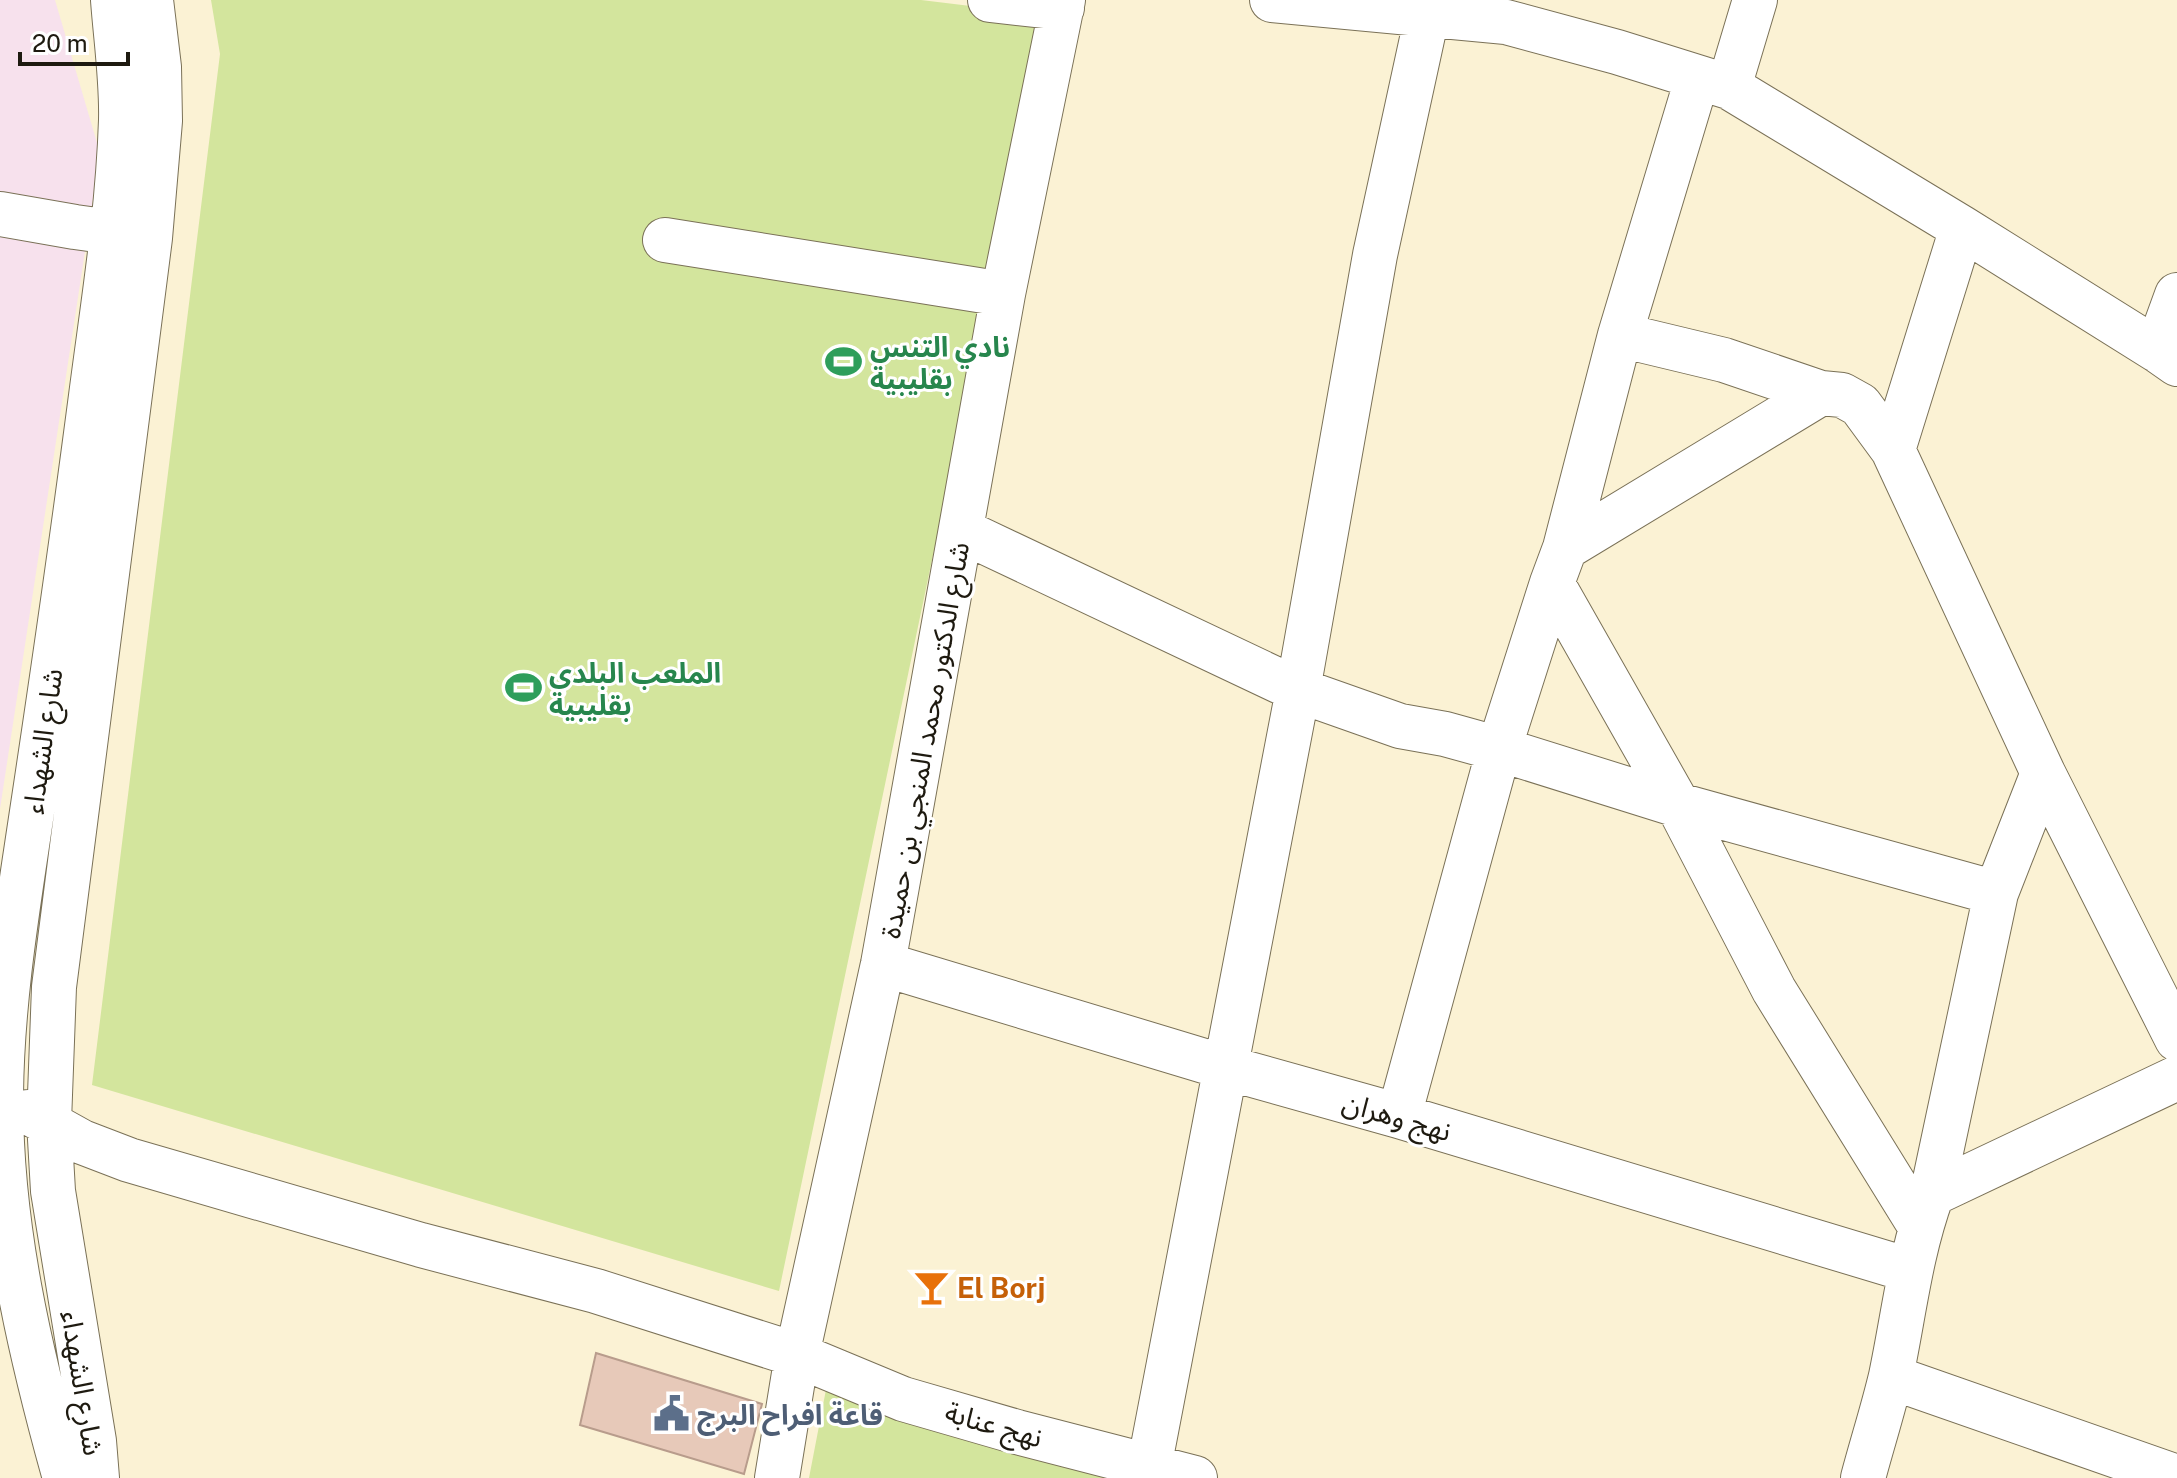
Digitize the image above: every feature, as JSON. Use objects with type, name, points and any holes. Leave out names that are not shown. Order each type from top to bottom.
[{"type":"street","name":"شارع الشهداء","points":[[113,0],[139,68]]},
{"type":"street","name":"شارع الشهداء","points":[[97,1478],[94,1441],[53,1191],[49,1122],[54,987],[131,234],[121,118],[139,68],[151,0]]},
{"type":"street","points":[[990,0],[1062,4]]},
{"type":"street","points":[[1272,0],[1506,22],[1617,52],[1713,83],[1962,228],[2167,357],[2177,295]]},
{"type":"street","points":[[1399,1116],[1499,749],[1558,566],[1620,335],[1713,83],[1755,0]]},
{"type":"street","name":"شارع الدكتور محمد المنجي بن حميدة","points":[[777,1478],[797,1355],[883,964],[1003,294],[1062,4]]},
{"type":"street","points":[[1148,1471],[1298,690],[1375,255],[1427,16]]},
{"type":"street","points":[[0,214],[131,234]]},
{"type":"street","points":[[1893,450],[1962,228]]},
{"type":"street","name":"شارع الشهداء","points":[[65,1478],[20,1297],[4,1184],[1,1094],[7,982],[69,562],[131,234]]},
{"type":"street","points":[[665,240],[1003,294]]},
{"type":"street","points":[[1620,335],[1724,360],[1821,393],[1842,395],[1860,405],[1893,450],[2043,773],[2177,1039]]},
{"type":"street","points":[[1558,566],[1821,393]]},
{"type":"street","points":[[962,531],[1298,690],[1400,726],[1499,749],[1678,805],[1996,893]]},
{"type":"street","points":[[1558,566],[1774,990],[1926,1210]]},
{"type":"street","points":[[1863,1478],[1891,1377],[1909,1270],[1926,1210],[1996,893],[2043,773]]},
{"type":"street","name":"نهج وهران","points":[[883,964],[1909,1270]]},
{"type":"street","points":[[1926,1210],[2177,1078]]},
{"type":"street","name":"نهج عنابة","points":[[1,1094],[82,1142],[129,1160],[421,1245],[596,1291],[797,1355],[903,1399],[1148,1471],[1195,1478]]},
{"type":"street","points":[[1891,1377],[2177,1477]]},
{"type":"shaded area","points":[[0,0],[55,0],[100,153],[0,809]]},
{"type":"green space","name":"الملعب البلدي بقليبية","points":[[211,0],[921,0],[1046,15],[779,1291],[92,1085],[220,54]]},
{"type":"green space","points":[[829,1374],[1127,1478],[809,1478]]},
{"type":"building","name":"قاعة افراح البرج","points":[[596,1353],[762,1404],[744,1474],[580,1425]]},
{"type":"place","name":"نادي التنس بقليبية","points":[[844,362]]},
{"type":"place","name":"الملعب البلدي بقليبية","points":[[523,688]]},
{"type":"place","name":"El Borj","points":[[931,1287]]},
{"type":"place","name":"قاعة افراح البرج","points":[[671,1414]]}]
